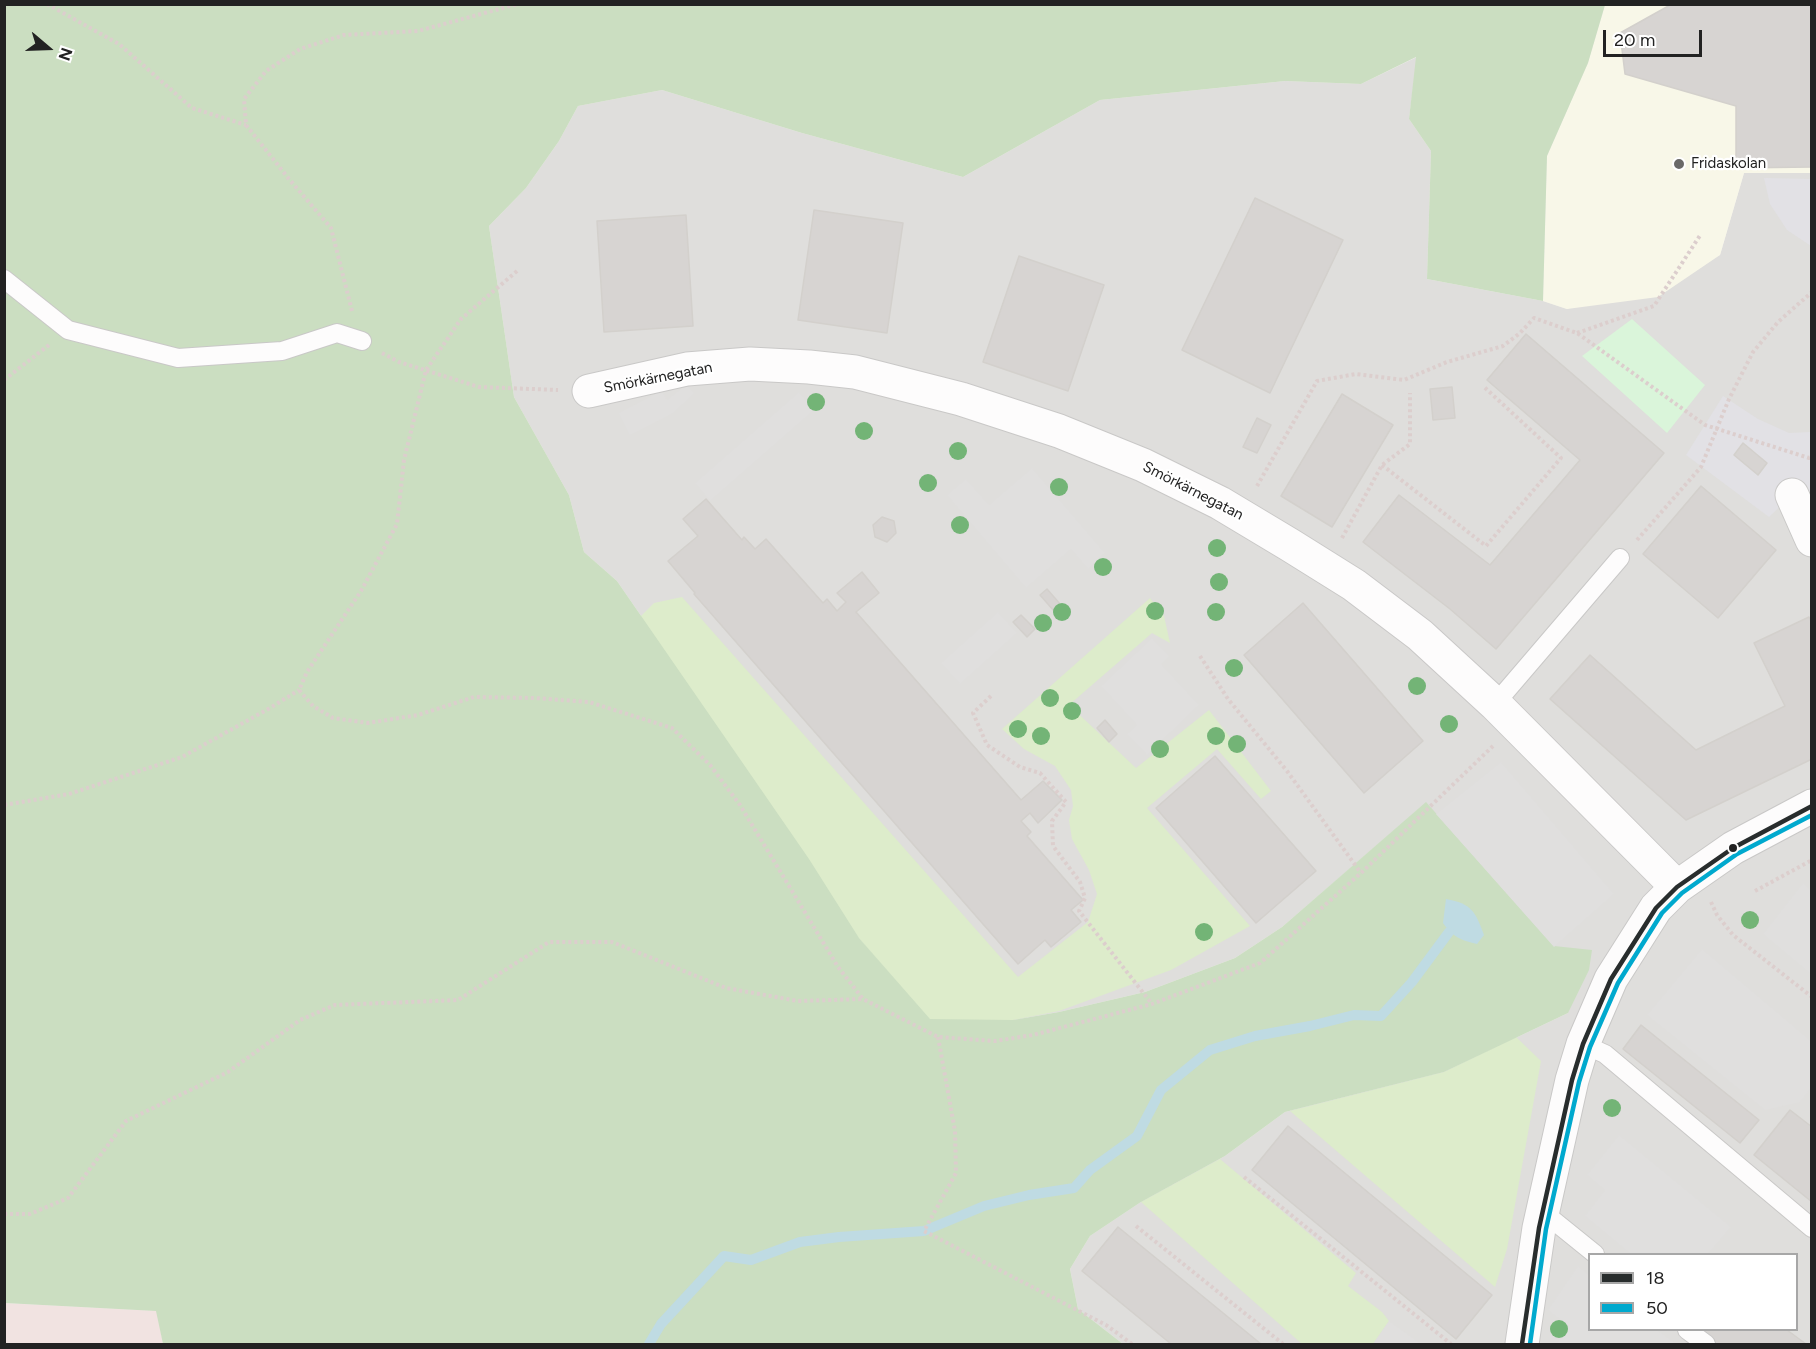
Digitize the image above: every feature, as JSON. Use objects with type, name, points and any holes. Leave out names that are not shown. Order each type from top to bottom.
[{"type":"street","name":"Smörkärnegatan","points":[[589,391],[687,369],[750,363],[855,372],[961,399],[1059,431],[1143,465],[1240,515],[1354,585],[1420,635],[1687,880]]},
{"type":"street","points":[[1792,495],[1812,540]]},
{"type":"street","points":[[1522,1344],[1543,1212],[1572,1080],[1583,1044],[1611,980],[1656,908],[1687,880],[1732,848],[1812,806]]},
{"type":"lane","points":[[4,279],[68,330],[178,358],[282,351],[338,333],[362,341]]},
{"type":"lane","points":[[1505,714],[1620,558]]},
{"type":"lane","points":[[1583,1044],[1605,1054],[1812,1227]]},
{"type":"lane","points":[[1543,1212],[1594,1253]]},
{"type":"lane","points":[[1690,1331],[1706,1344]]},
{"type":"path","points":[[47,4],[119,44],[192,108],[246,125],[331,228],[362,341],[399,362],[479,387],[589,391]]},
{"type":"path","points":[[246,125],[244,99],[266,71],[300,49],[344,35],[418,31],[518,4]]},
{"type":"path","points":[[1577,333],[1654,306],[1701,234]]},
{"type":"path","points":[[4,805],[69,794],[182,757],[299,690],[306,672],[361,591],[397,524],[404,460],[426,370],[461,319],[517,271]]},
{"type":"path","points":[[1620,558],[1701,467],[1729,399],[1753,352],[1778,322],[1812,292]]},
{"type":"path","points":[[1240,515],[1317,381],[1356,374],[1404,380],[1448,362],[1503,346],[1534,318],[1577,333],[1705,425],[1809,458],[1812,457]]},
{"type":"path","points":[[4,380],[68,330]]},
{"type":"path","points":[[1382,465],[1486,546],[1561,458],[1484,386]]},
{"type":"path","points":[[1326,568],[1382,465],[1410,444],[1410,393]]},
{"type":"path","points":[[1200,656],[1228,699],[1287,771],[1361,873]]},
{"type":"path","points":[[299,690],[314,706],[333,718],[368,723],[418,715],[474,697],[525,697],[589,702],[672,728],[710,765],[740,806],[838,967],[863,999],[938,1036],[995,1041],[1033,1035],[1152,1004],[1260,963],[1361,873],[1505,714]]},
{"type":"path","points":[[992,696],[973,714],[987,745],[1020,767],[1040,773],[1066,802],[1052,821],[1053,846],[1080,882],[1085,898],[1079,911],[1152,1004]]},
{"type":"path","points":[[1755,891],[1812,860]]},
{"type":"path","points":[[1687,880],[1733,935],[1812,997]]},
{"type":"path","points":[[4,1215],[30,1214],[68,1198],[126,1121],[228,1072],[300,1020],[335,1005],[458,1000],[549,942],[612,942],[726,988],[798,1001],[863,999]]},
{"type":"path","points":[[938,1036],[955,1131],[956,1173],[924,1231],[1106,1325],[1132,1344]]},
{"type":"path","points":[[1244,1178],[1451,1344]]},
{"type":"path","points":[[1136,1226],[1283,1344]]},
{"type":"shaded area","name":"Fridaskolan","points":[[1605,5],[1811,5],[1811,173],[1744,173],[1720,255],[1658,297],[1567,309],[1543,301],[1547,156],[1588,63]]},
{"type":"shaded area","points":[[1417,57],[1409,119],[1431,151],[1427,279],[1543,301],[1567,309],[1720,255],[1744,173],[1811,173],[1811,1344],[1123,1344],[1078,1309],[1070,1269],[1090,1236],[1141,1202],[1225,1156],[1285,1112],[1444,1072],[1568,1013],[1554,947],[1426,803],[1282,927],[1235,958],[1145,992],[1059,1012],[1013,1020],[930,1019],[809,859],[617,581],[584,552],[569,495],[514,397],[489,226],[526,188],[559,141],[578,106],[662,90],[802,133],[963,177],[1100,100],[1285,81],[1361,84]]},
{"type":"shaded area","points":[[1764,178],[1811,179],[1811,246],[1787,230],[1770,204]]},
{"type":"shaded area","points":[[686,385],[695,393],[673,413],[630,435],[619,413],[662,391],[667,400]]},
{"type":"shaded area","points":[[799,392],[814,410],[710,501],[695,483]]},
{"type":"shaded area","points":[[1723,396],[1758,419],[1789,433],[1811,432],[1811,494],[1792,495],[1769,517],[1686,455]]},
{"type":"shaded area","points":[[1032,468],[1105,553],[1088,569],[1071,549],[1026,588],[947,495],[966,479],[989,505]]},
{"type":"shaded area","points":[[998,612],[1017,633],[960,684],[941,663]]},
{"type":"shaded area","points":[[1152,638],[1169,656],[1161,664],[1199,705],[1147,755],[1127,734],[1137,725],[1101,686]]},
{"type":"shaded area","points":[[1501,762],[1614,894],[1554,947],[1436,814]]},
{"type":"shaded area","points":[[1803,883],[1811,890],[1811,974],[1763,934]]},
{"type":"shaded area","points":[[1702,949],[1811,1041],[1811,1088],[1800,1102],[1765,1110],[1647,1015]]},
{"type":"shaded area","points":[[1619,1135],[1731,1227],[1709,1253],[1630,1253],[1585,1216],[1605,1190],[1587,1175]]},
{"type":"shaded area","points":[[1578,1266],[1588,1274],[1588,1331],[1658,1331],[1676,1344],[1556,1344],[1569,1326],[1548,1310]]},
{"type":"shaded area","points":[[4,1303],[157,1311],[163,1344],[5,1344]]},
{"type":"shaded area","points":[[1389,1321],[1421,1344],[1373,1344]]},
{"type":"green space","points":[[4,5],[1605,5],[1588,63],[1547,156],[1543,301],[1427,279],[1431,151],[1409,119],[1416,57],[1361,84],[1285,81],[1100,100],[963,177],[802,133],[662,90],[578,106],[559,141],[526,188],[489,226],[514,397],[569,495],[584,552],[617,581],[809,859],[859,938],[930,1019],[1013,1020],[1059,1012],[1145,992],[1235,958],[1282,927],[1426,802],[1554,946],[1592,950],[1589,970],[1568,1013],[1444,1072],[1285,1112],[1225,1156],[1141,1202],[1090,1236],[1070,1269],[1078,1309],[1123,1344],[163,1344],[156,1311],[5,1303]]},
{"type":"green space","points":[[1632,319],[1705,385],[1667,433],[1582,356]]},
{"type":"green space","points":[[682,597],[1018,977],[1088,922],[1097,894],[1089,870],[1072,839],[1069,820],[1073,806],[1071,790],[1055,766],[1024,749],[1002,729],[1150,598],[1164,616],[1170,643],[1152,633],[1069,705],[1136,768],[1209,710],[1271,791],[1261,799],[1217,749],[1147,808],[1250,926],[1171,970],[1059,1011],[1013,1020],[929,1020],[609,648],[654,603]]},
{"type":"green space","points":[[1516,1037],[1541,1061],[1507,1249],[1495,1287],[1290,1111],[1444,1072]]},
{"type":"green space","points":[[1220,1159],[1356,1273],[1348,1286],[1382,1312],[1389,1321],[1373,1344],[1302,1344],[1141,1202]]},
{"type":"water","points":[[1446,899],[1462,903],[1475,914],[1484,935],[1477,944],[1457,937],[1443,923]]},
{"type":"building","points":[[1672,4],[1812,4],[1812,167],[1736,168],[1736,106],[1625,74],[1620,33]]},
{"type":"building","points":[[1255,198],[1343,240],[1270,393],[1182,350]]},
{"type":"building","points":[[814,210],[903,223],[887,333],[798,320]]},
{"type":"building","points":[[686,215],[693,326],[604,332],[597,221]]},
{"type":"building","points":[[1019,256],[1104,285],[1068,391],[983,362]]},
{"type":"building","points":[[1526,334],[1664,453],[1496,649],[1450,609],[1363,542],[1399,495],[1490,565],[1580,460],[1487,380]]},
{"type":"building","points":[[1452,387],[1455,418],[1433,420],[1430,389]]},
{"type":"building","points":[[1342,394],[1393,425],[1332,527],[1281,496]]},
{"type":"building","points":[[1257,418],[1271,425],[1257,453],[1243,447]]},
{"type":"building","points":[[1743,443],[1767,463],[1758,475],[1734,455]]},
{"type":"building","points":[[1701,486],[1776,550],[1718,618],[1643,554]]},
{"type":"building","points":[[706,499],[742,540],[744,537],[755,549],[766,539],[823,603],[827,599],[837,611],[846,602],[837,593],[862,572],[879,593],[856,612],[1021,800],[1043,781],[1062,800],[1038,823],[1030,813],[1021,821],[1031,832],[1027,836],[1083,900],[1071,910],[1081,922],[1051,947],[1045,940],[1018,964],[694,594],[668,561],[698,536],[683,519]]},
{"type":"building","points":[[882,517],[894,521],[896,533],[887,542],[875,537],[873,525]]},
{"type":"building","points":[[1047,589],[1061,605],[1054,611],[1040,595]]},
{"type":"building","points":[[1303,603],[1423,741],[1364,793],[1244,655]]},
{"type":"building","points":[[1021,615],[1035,629],[1027,637],[1013,622]]},
{"type":"building","points":[[1809,617],[1812,623],[1812,759],[1686,820],[1550,699],[1590,655],[1696,750],[1785,706],[1754,643]]},
{"type":"building","points":[[1105,720],[1117,734],[1109,742],[1097,728]]},
{"type":"building","points":[[1215,756],[1316,871],[1256,923],[1156,808]]},
{"type":"building","points":[[1641,1025],[1759,1120],[1740,1143],[1623,1049]]},
{"type":"building","points":[[1790,1110],[1812,1127],[1812,1202],[1754,1155]]},
{"type":"building","points":[[1288,1126],[1492,1295],[1456,1339],[1252,1170]]},
{"type":"building","points":[[1118,1227],[1261,1344],[1171,1344],[1082,1271]]},
{"type":"building","points":[[1695,1331],[1788,1331],[1806,1344],[1712,1344]]},
{"type":"waterway","points":[[649,1344],[661,1324],[724,1256],[751,1260],[800,1242],[924,1231],[984,1206],[1029,1195],[1074,1188],[1090,1170],[1137,1136],[1161,1090],[1210,1050],[1255,1036],[1354,1015],[1381,1016],[1412,982],[1449,932]]},
{"type":"transit line","name":"18","points":[[1522,1344],[1539,1228],[1572,1080],[1583,1044],[1611,979],[1656,908],[1677,887],[1733,848],[1812,806]]},
{"type":"transit line","name":"50","points":[[1530,1344],[1546,1229],[1579,1082],[1590,1047],[1618,983],[1662,913],[1682,893],[1737,854],[1812,815]]},
{"type":"place","name":"Fridaskolan","points":[[1679,164]]}]
